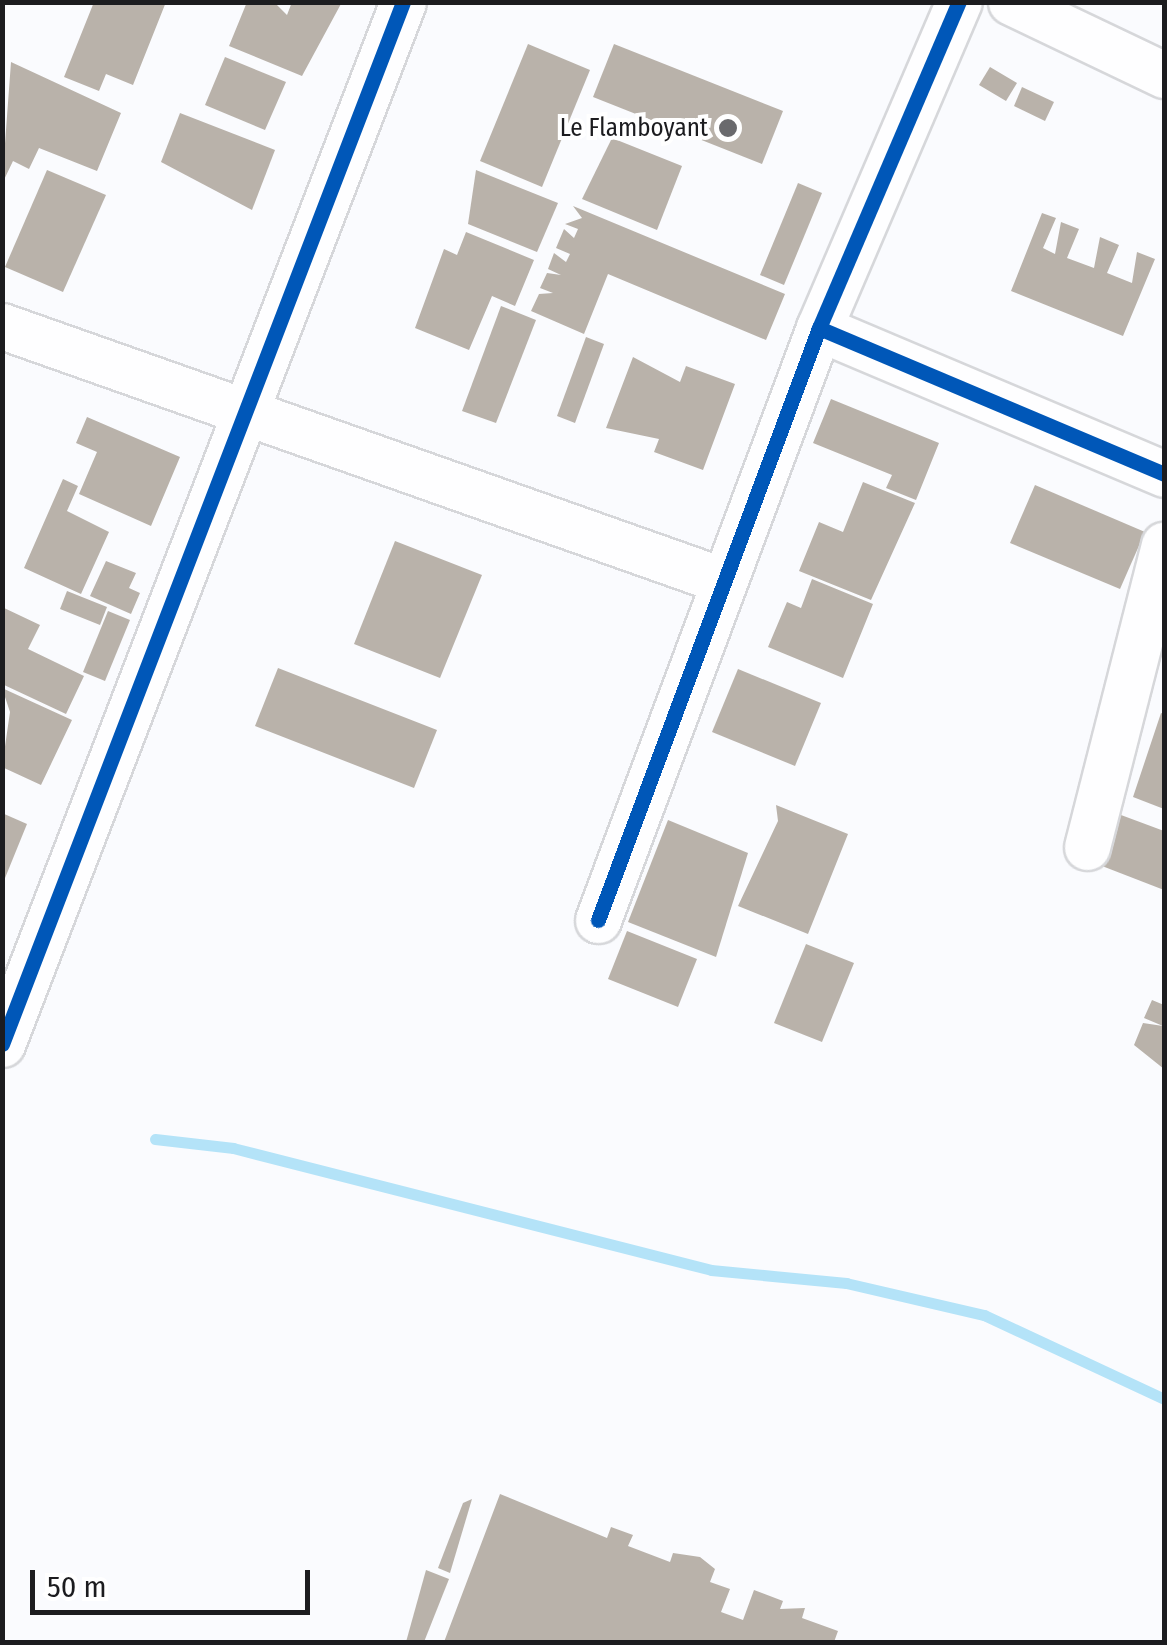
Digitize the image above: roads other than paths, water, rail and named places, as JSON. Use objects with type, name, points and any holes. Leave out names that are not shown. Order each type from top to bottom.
[{"type":"street","points":[[2,1044],[403,2]]},
{"type":"street","points":[[598,920],[819,328],[959,2]]},
{"type":"street","points":[[1011,2],[1164,75]]},
{"type":"street","points":[[2,326],[724,581]]},
{"type":"street","points":[[819,328],[1164,474]]},
{"type":"street","points":[[1087,847],[1164,544]]},
{"type":"waterway","points":[[155,1139],[233,1148],[711,1270],[846,1283],[984,1315],[1164,1399]]},
{"type":"place","name":"Le Flamboyant","points":[[728,128]]}]
